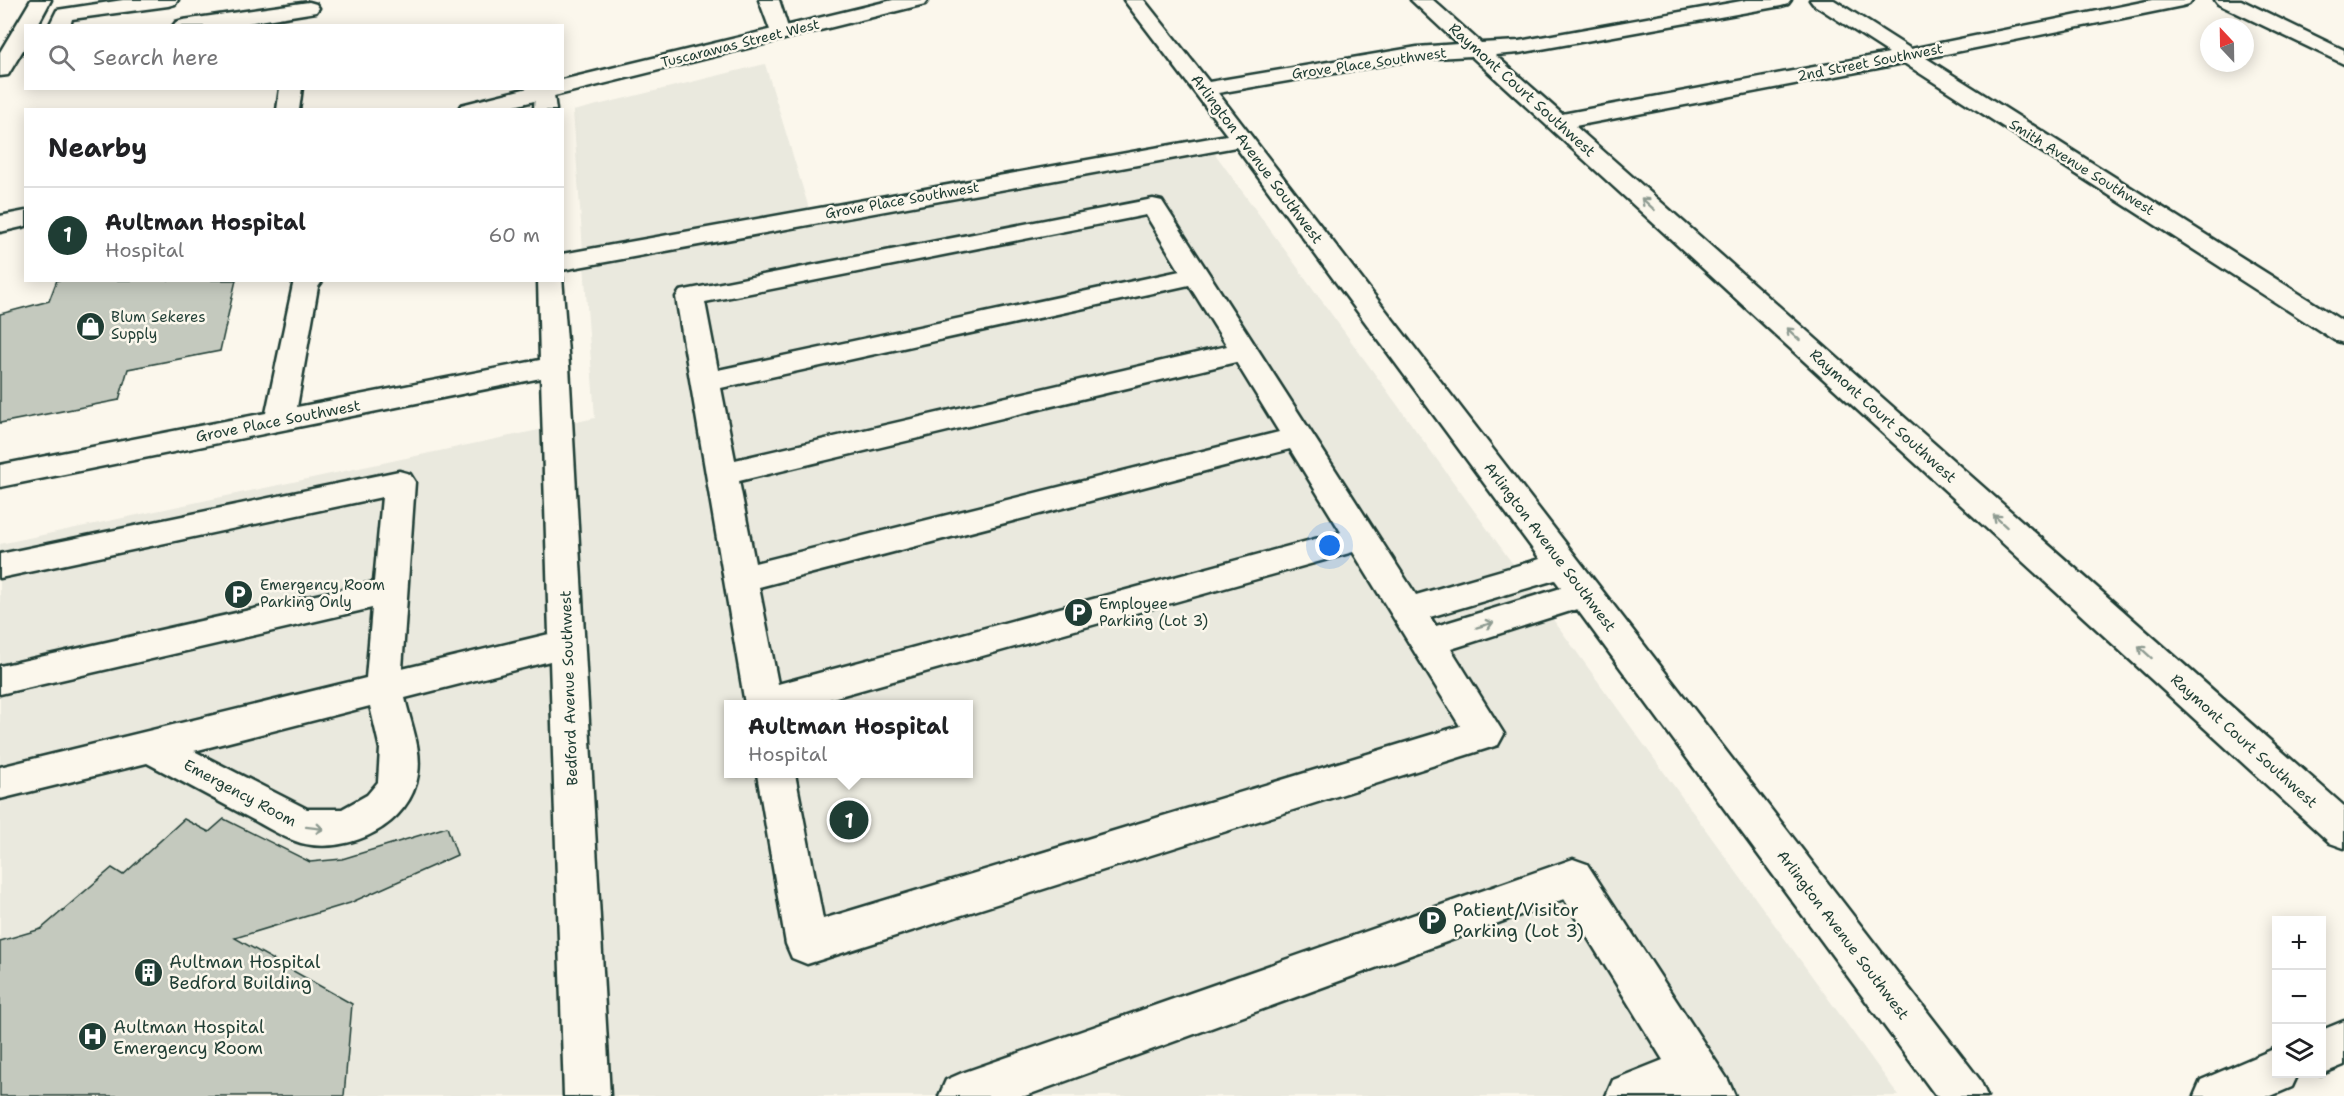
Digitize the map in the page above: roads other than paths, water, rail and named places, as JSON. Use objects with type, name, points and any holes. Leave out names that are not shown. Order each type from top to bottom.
[{"type":"street","points":[[27,24],[41,0]]},
{"type":"street","points":[[60,24],[64,14],[168,0]]},
{"type":"street","points":[[769,0],[780,34]]},
{"type":"street","name":"Tuscarawas Street West","points":[[479,108],[552,94],[918,0]]},
{"type":"street","name":"Arlington Avenue Southwest","points":[[1134,0],[1205,89],[1964,1096]]},
{"type":"street","name":"Raymont Court Southwest","points":[[1422,0],[2344,831]]},
{"type":"street","name":"Grove Place Southwest","points":[[1205,89],[1417,53],[1519,47],[1781,0]]},
{"type":"street","name":"Smith Avenue Southwest","points":[[1820,0],[2344,334]]},
{"type":"street","name":"2nd Street Southwest","points":[[1557,122],[1907,56],[2182,0]]},
{"type":"street","points":[[2225,0],[2344,58]]},
{"type":"street","points":[[200,24],[308,11]]},
{"type":"street","points":[[1,70],[24,30]]},
{"type":"street","points":[[288,108],[291,90]]},
{"type":"street","name":"Grove Place Southwest","points":[[564,262],[1242,139]]},
{"type":"street","points":[[762,700],[690,297],[1153,206],[1485,734],[807,944],[777,778]]},
{"type":"street","points":[[0,224],[24,218]]},
{"type":"street","points":[[705,382],[1197,275]]},
{"type":"street","points":[[280,420],[305,284],[308,282]]},
{"type":"street","name":"Bedford Avenue Southwest","points":[[551,282],[587,1096]]},
{"type":"street","points":[[721,474],[1245,351]]},
{"type":"street","name":"Grove Place Southwest","points":[[0,476],[555,366]]},
{"type":"street","points":[[741,579],[1299,437]]},
{"type":"street","name":"Emergency Room","points":[[0,566],[399,482],[384,688],[400,753],[399,778],[391,796],[361,819],[324,830],[300,825],[150,746]]},
{"type":"street","points":[[777,700],[1362,537]]},
{"type":"street","points":[[1409,610],[1564,565]]},
{"type":"street","points":[[0,680],[390,591]]},
{"type":"street","points":[[1429,642],[1586,594]]},
{"type":"street","points":[[0,783],[567,643]]},
{"type":"street","points":[[962,1096],[1573,878],[1703,1083],[1629,1096]]},
{"type":"street","points":[[2326,1050],[2344,1043]]},
{"type":"street","points":[[2217,1096],[2272,1073]]},
{"type":"place","name":"Blum Sekeres Supply","points":[[90,326]]},
{"type":"place","name":"Emergency Room Parking Only","points":[[239,594]]},
{"type":"place","name":"Employee Parking (Lot 3)","points":[[1078,613]]},
{"type":"place","name":"Aultman Hospital","points":[[849,820]]},
{"type":"place","name":"Patient/Visitor Parking (Lot 3)","points":[[1432,920]]},
{"type":"place","name":"Aultman Hospital Bedford Building","points":[[148,972]]},
{"type":"place","name":"Aultman Hospital Emergency Room","points":[[92,1037]]}]
